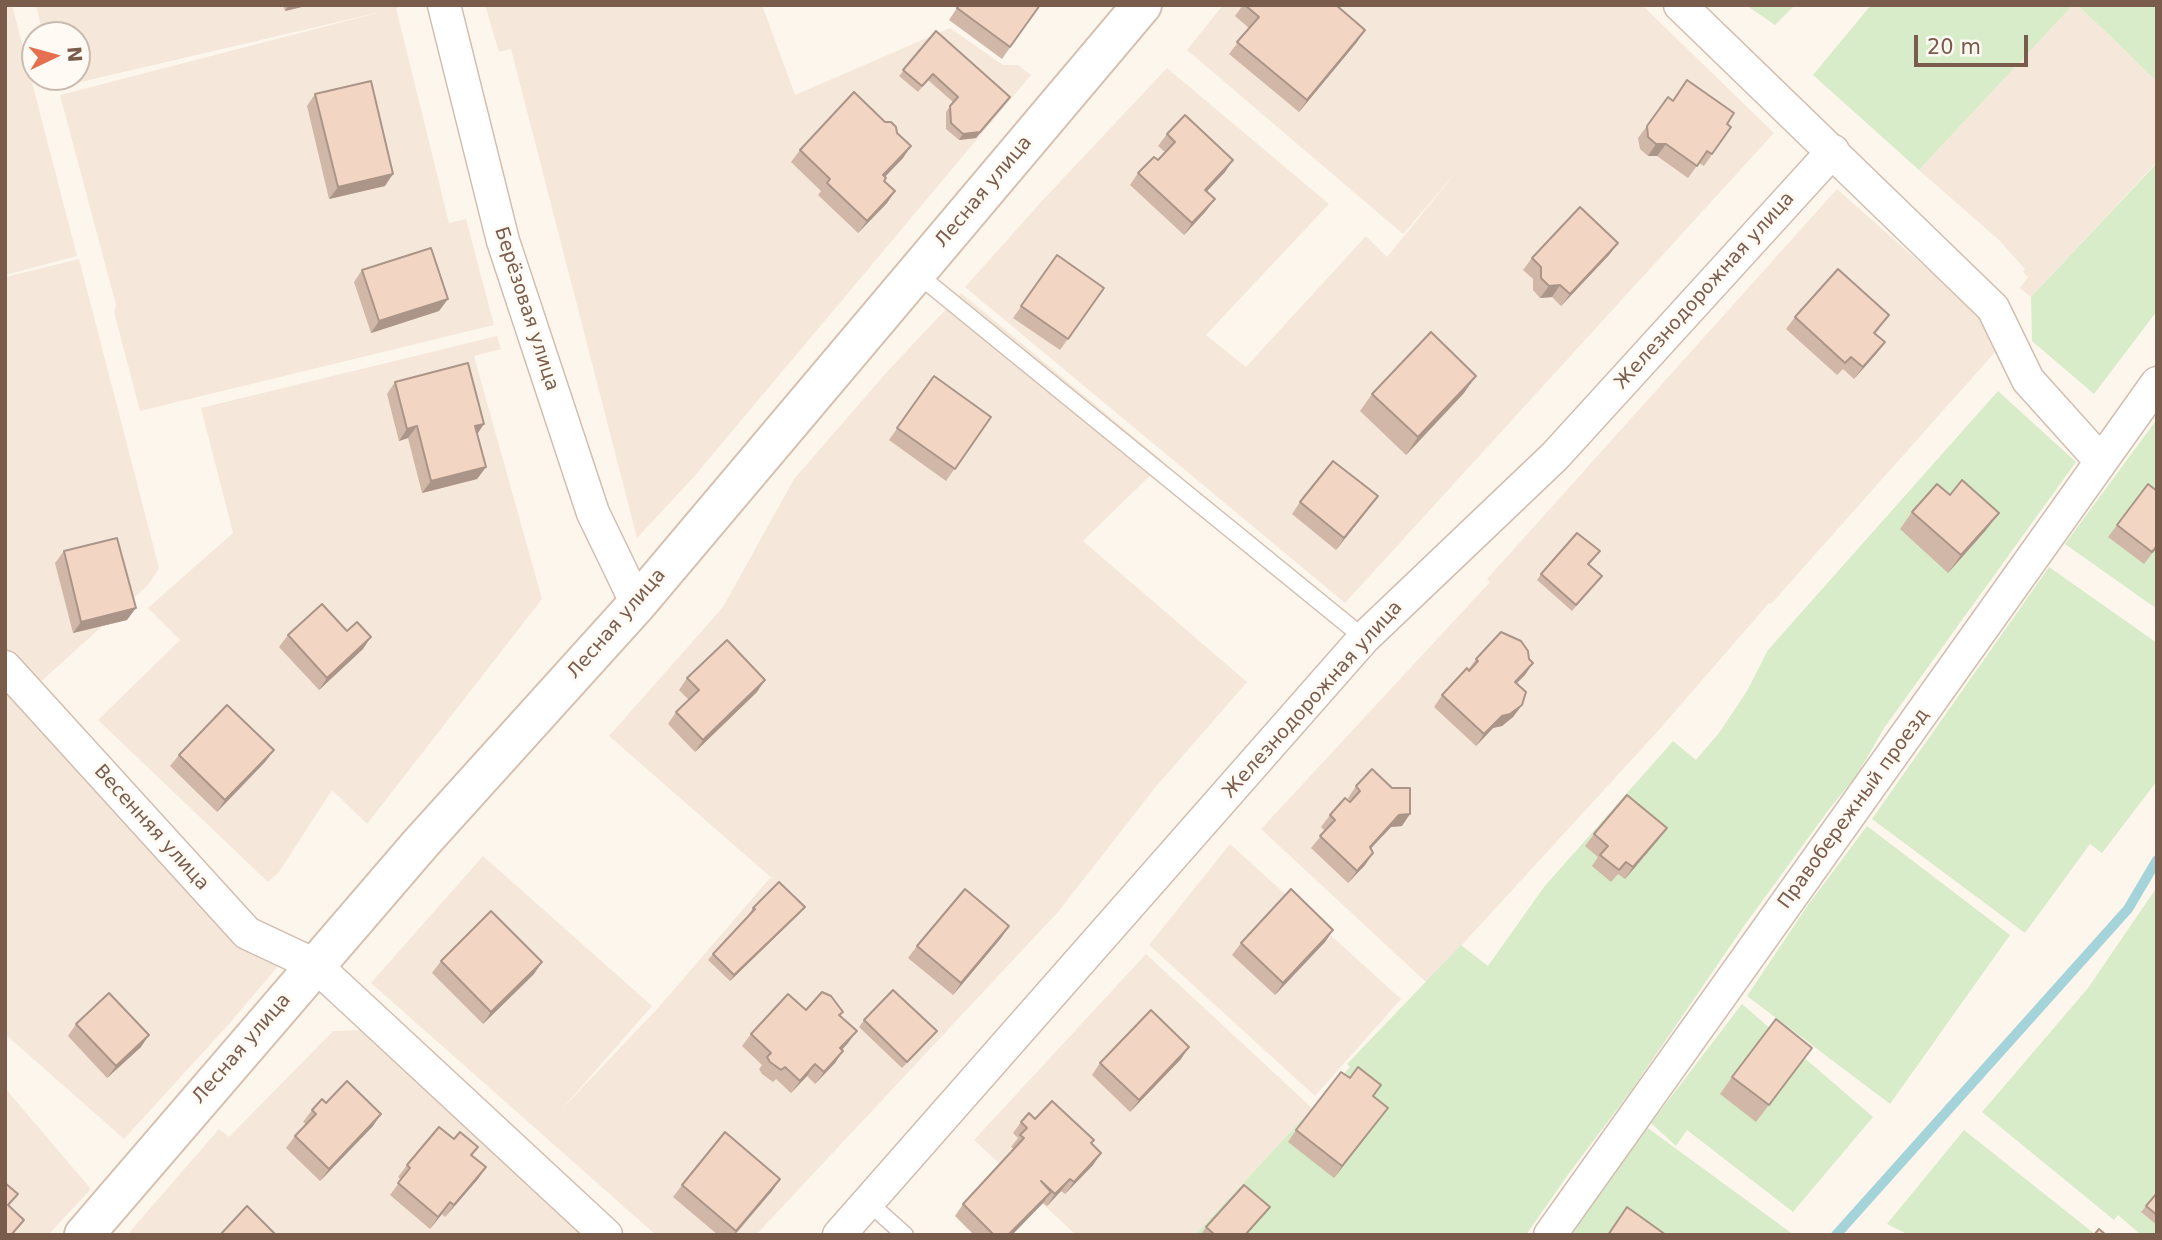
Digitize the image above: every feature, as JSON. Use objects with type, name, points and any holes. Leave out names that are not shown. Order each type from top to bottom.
[{"type":"street","name":"Берёзовая улица","points":[[444,5],[503,241],[593,513],[637,604]]},
{"type":"street","name":"Лесная улица","points":[[84,1235],[421,843],[637,604],[1142,5]]},
{"type":"street","points":[[1680,5],[1993,308],[2028,380],[2100,460]]},
{"type":"street","name":"Железнодорожная улица","points":[[839,1235],[1364,638],[1555,456],[1833,151]]},
{"type":"street","name":"Правобережный проезд","points":[[1549,1235],[2157,383]]},
{"type":"street","name":"Весенняя улица","points":[[5,667],[247,933],[315,965],[606,1235]]},
{"type":"lane","points":[[916,273],[1364,638]]},
{"type":"lane","points":[[869,1202],[905,1235]]},
{"type":"shaded area","points":[[5,5],[12,5],[21,40],[21,91],[34,91],[77,256],[5,275]]},
{"type":"shaded area","points":[[36,5],[404,5],[396,8],[449,223],[466,219],[494,325],[140,411],[114,312],[116,305],[60,95],[91,91],[91,87],[385,11],[91,80],[91,21],[40,21]]},
{"type":"shaded area","points":[[485,5],[762,5],[795,95],[950,28],[1003,65],[1018,65],[1031,75],[692,479],[637,538],[511,49],[499,52]]},
{"type":"shaded area","points":[[1223,5],[1642,5],[1774,133],[1345,603],[965,287],[1167,68],[1329,204],[1206,335],[1246,367],[1366,236],[1387,257],[1458,170],[1403,234],[1187,50]]},
{"type":"shaded area","points":[[2073,5],[2077,5],[2157,82],[2157,162],[2031,297],[2020,288],[2028,277],[2023,272],[2025,269],[1999,240],[1919,170]]},
{"type":"shaded area","points":[[1837,189],[1977,313],[1996,351],[1771,604],[1769,603],[1658,731],[1427,983],[1261,829],[1490,582],[1487,579]]},
{"type":"shaded area","points":[[79,259],[159,568],[148,585],[16,704],[284,959],[124,1139],[5,1034],[5,277]]},
{"type":"shaded area","points":[[961,293],[1164,462],[1083,541],[1247,682],[1154,789],[1058,912],[756,1235],[656,1235],[371,983],[483,856],[652,1006],[561,1110],[658,1008],[770,878],[774,880],[609,736],[723,607],[794,479],[886,373]]},
{"type":"shaded area","points":[[497,336],[501,349],[474,356],[542,599],[367,824],[332,790],[279,872],[268,882],[98,720],[180,640],[148,608],[233,533],[201,408]]},
{"type":"shaded area","points":[[1230,844],[1401,999],[1315,1096],[1149,945]]},
{"type":"shaded area","points":[[1146,954],[1312,1108],[1195,1235],[1076,1235],[974,1140]]},
{"type":"shaded area","points":[[361,1030],[521,1163],[597,1235],[127,1235],[219,1129],[229,1137],[333,1031]]},
{"type":"shaded area","points":[[5,1088],[91,1189],[48,1235],[5,1235]]},
{"type":"green space","points":[[1746,5],[1795,5],[1775,25]]},
{"type":"green space","points":[[1871,5],[2073,5],[1919,170],[1813,75]]},
{"type":"green space","points":[[2077,5],[2157,5],[2157,82],[2106,32]]},
{"type":"green space","points":[[2157,163],[2157,311],[2094,394],[2032,341],[2031,297]]},
{"type":"green space","points":[[1998,391],[2076,462],[1884,728],[1857,775],[1744,926],[1633,1088],[1526,1235],[1195,1235],[1350,1067],[1347,1064],[1461,945],[1488,966],[1544,887],[1673,741],[1696,760],[1719,733],[1747,691],[1768,650]]},
{"type":"green space","points":[[2157,419],[2157,609],[2065,544]]},
{"type":"green space","points":[[2049,567],[2157,643],[2157,781],[2102,853],[2090,844],[2025,933],[1872,819]]},
{"type":"green space","points":[[1867,826],[2010,935],[1890,1104],[1747,996],[1808,905]]},
{"type":"green space","points":[[2157,887],[2157,1235],[2141,1235],[2118,1215],[2114,1220],[1982,1112],[2088,988]]},
{"type":"green space","points":[[1742,1004],[1873,1117],[1793,1212],[1687,1130],[1676,1146],[1651,1123]]},
{"type":"green space","points":[[1645,1126],[1794,1235],[1569,1235]]},
{"type":"green space","points":[[1964,1130],[2096,1235],[1909,1235],[1887,1224]]},
{"type":"building","points":[[959,5],[1040,5],[1010,47],[957,8]]},
{"type":"building","points":[[1245,5],[1336,5],[1365,30],[1307,100],[1237,42],[1259,17]]},
{"type":"building","points":[[936,31],[1010,97],[980,132],[963,134],[951,123],[950,106],[958,97],[933,74],[922,86],[903,70]]},
{"type":"building","points":[[1687,80],[1734,113],[1727,124],[1731,127],[1712,154],[1707,151],[1697,166],[1666,144],[1656,144],[1648,137],[1647,126],[1668,97],[1673,101]]},
{"type":"building","points":[[371,81],[393,174],[338,187],[315,94]]},
{"type":"building","points":[[854,92],[885,122],[891,122],[897,133],[911,146],[883,175],[886,178],[884,181],[895,191],[867,221],[827,183],[830,179],[800,150]]},
{"type":"building","points":[[1185,115],[1233,160],[1205,190],[1215,199],[1192,223],[1138,173],[1154,157],[1158,160],[1175,142],[1167,134]]},
{"type":"building","points":[[1580,207],[1618,243],[1570,294],[1560,285],[1549,286],[1541,278],[1541,267],[1532,258]]},
{"type":"building","points":[[431,248],[448,299],[379,321],[362,270]]},
{"type":"building","points":[[1057,255],[1104,288],[1068,339],[1021,306]]},
{"type":"building","points":[[1838,269],[1889,315],[1874,333],[1885,342],[1863,367],[1851,357],[1845,363],[1795,317]]},
{"type":"building","points":[[1431,332],[1476,376],[1418,437],[1372,394]]},
{"type":"building","points":[[468,363],[484,424],[475,426],[486,467],[431,481],[417,426],[407,429],[395,382]]},
{"type":"building","points":[[934,376],[991,417],[955,469],[897,428]]},
{"type":"building","points":[[1333,461],[1378,496],[1344,538],[1300,502]]},
{"type":"building","points":[[1962,480],[1999,513],[1961,555],[1912,512],[1937,484],[1950,495]]},
{"type":"building","points":[[2148,484],[2157,491],[2157,546],[2152,552],[2117,525]]},
{"type":"building","points":[[1577,533],[1600,551],[1588,564],[1602,576],[1576,605],[1541,574]]},
{"type":"building","points":[[117,538],[136,608],[81,622],[64,551]]},
{"type":"building","points":[[322,604],[347,631],[357,622],[371,637],[327,678],[288,635]]},
{"type":"building","points":[[1501,632],[1521,641],[1533,663],[1515,682],[1526,692],[1522,705],[1510,714],[1502,716],[1484,734],[1442,695],[1467,668],[1469,671],[1478,661],[1476,659]]},
{"type":"building","points":[[727,640],[765,680],[703,740],[676,712],[699,690],[687,678]]},
{"type":"building","points":[[227,705],[274,750],[225,800],[179,755]]},
{"type":"building","points":[[1372,769],[1392,788],[1410,788],[1410,814],[1399,815],[1370,847],[1373,853],[1357,871],[1320,836],[1335,820],[1330,815],[1345,798],[1350,802],[1360,791],[1356,786]]},
{"type":"building","points":[[1627,795],[1667,828],[1633,867],[1626,862],[1619,870],[1600,855],[1608,846],[1594,834]]},
{"type":"building","points":[[779,882],[805,907],[734,975],[713,954]]},
{"type":"building","points":[[965,889],[1009,926],[961,983],[917,946]]},
{"type":"building","points":[[1291,889],[1333,930],[1283,983],[1241,943]]},
{"type":"building","points":[[491,911],[542,962],[491,1012],[441,961]]},
{"type":"building","points":[[893,990],[937,1031],[907,1062],[864,1020]]},
{"type":"building","points":[[822,992],[831,996],[843,1012],[839,1015],[857,1031],[840,1048],[843,1051],[824,1072],[815,1064],[800,1081],[785,1067],[781,1070],[770,1062],[767,1057],[771,1053],[751,1034],[788,994],[806,1010]]},
{"type":"building","points":[[109,993],[149,1035],[116,1066],[76,1024]]},
{"type":"building","points":[[1151,1010],[1189,1047],[1139,1100],[1100,1063]]},
{"type":"building","points":[[1776,1019],[1812,1048],[1769,1105],[1732,1077]]},
{"type":"building","points":[[1358,1067],[1381,1085],[1373,1096],[1388,1108],[1342,1166],[1296,1130],[1341,1072],[1350,1078]]},
{"type":"building","points":[[347,1081],[381,1114],[329,1169],[295,1136],[316,1114],[312,1110],[322,1099],[326,1103]]},
{"type":"building","points":[[1052,1101],[1094,1140],[1091,1143],[1101,1153],[1074,1182],[1070,1179],[1055,1194],[1041,1181],[1051,1192],[1008,1235],[994,1235],[963,1204],[1024,1138],[1020,1135],[1027,1128],[1021,1122],[1029,1113],[1035,1119]]},
{"type":"building","points":[[439,1127],[454,1139],[460,1132],[478,1147],[471,1155],[486,1167],[454,1205],[450,1202],[438,1217],[398,1183],[410,1168],[407,1165]]},
{"type":"building","points":[[725,1132],[780,1179],[736,1231],[682,1185]]},
{"type":"building","points":[[5,1183],[18,1194],[8,1205],[24,1220],[11,1235],[5,1235]]},
{"type":"building","points":[[1244,1185],[1270,1207],[1245,1235],[1215,1235],[1206,1227]]},
{"type":"building","points":[[2157,1193],[2157,1215],[2146,1206]]},
{"type":"building","points":[[247,1206],[276,1235],[220,1235]]},
{"type":"building","points":[[1627,1207],[1666,1235],[1608,1235]]},
{"type":"building","points":[[2099,1229],[2106,1235],[2094,1235]]},
{"type":"waterway","points":[[1836,1235],[2128,909],[2157,860]]}]
